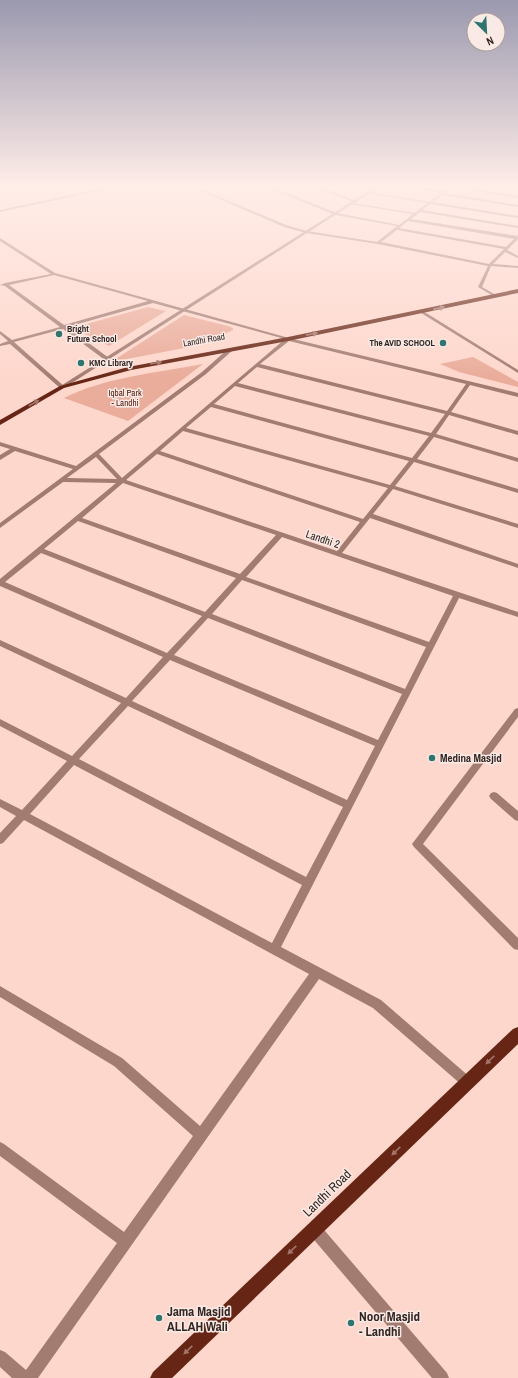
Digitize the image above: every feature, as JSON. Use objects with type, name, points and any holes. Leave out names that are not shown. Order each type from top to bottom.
[{"type":"main road","name":"Landhi Road","points":[[0,422],[62,386],[130,368],[288,339],[518,291]]},
{"type":"main road","name":"Landhi Road","points":[[159,1378],[518,1034]]},
{"type":"street","points":[[19,251],[54,274],[288,339],[518,395]]},
{"type":"street","points":[[0,332],[62,386],[276,251]]},
{"type":"street","points":[[420,251],[490,265],[518,267]]},
{"type":"street","points":[[495,296],[480,287],[490,265],[505,251]]},
{"type":"street","points":[[2,285],[54,274]]},
{"type":"street","points":[[2,285],[107,358]]},
{"type":"street","points":[[0,345],[62,326],[153,302]]},
{"type":"street","points":[[423,312],[518,372]]},
{"type":"street","points":[[288,339],[256,364],[156,452],[0,583],[168,656],[380,745]]},
{"type":"street","points":[[0,526],[204,373],[231,349]]},
{"type":"street","points":[[256,364],[448,413],[518,433]]},
{"type":"street","points":[[234,384],[432,435],[518,460]]},
{"type":"street","points":[[338,554],[432,435],[468,384]]},
{"type":"street","points":[[210,405],[412,460],[518,491]]},
{"type":"street","points":[[182,429],[391,487],[518,526]]},
{"type":"street","points":[[0,444],[77,468]]},
{"type":"street","points":[[0,458],[14,448]]},
{"type":"street","points":[[156,452],[364,521]]},
{"type":"street","points":[[96,454],[122,481]]},
{"type":"street","points":[[61,480],[122,481]]},
{"type":"street","name":"Landhi 2","points":[[122,481],[518,615]]},
{"type":"street","points":[[369,515],[518,566]]},
{"type":"street","points":[[77,518],[431,646]]},
{"type":"street","points":[[0,840],[280,534]]},
{"type":"street","points":[[40,550],[207,614],[407,694]]},
{"type":"street","points":[[274,950],[458,595]]},
{"type":"street","points":[[0,643],[348,805]]},
{"type":"street","points":[[516,716],[417,844],[518,945]]},
{"type":"street","points":[[0,722],[308,883]]},
{"type":"street","points":[[494,796],[518,818]]},
{"type":"street","points":[[0,803],[377,1004],[467,1082]]},
{"type":"street","points":[[30,1378],[316,972]]},
{"type":"street","points":[[0,991],[118,1062],[201,1135]]},
{"type":"street","points":[[0,1148],[126,1242]]},
{"type":"street","points":[[314,1229],[442,1378]]},
{"type":"street","points":[[0,1358],[23,1378]]},
{"type":"green space","points":[[148,307],[166,311],[109,346],[72,328]]},
{"type":"green space","points":[[184,315],[228,326],[233,328],[233,330],[200,345],[111,362]]},
{"type":"green space","points":[[473,357],[518,382],[518,387],[459,372],[440,364]]},
{"type":"green space","name":"Iqbal Park - Landhi","points":[[203,364],[128,421],[64,398],[96,385],[150,373]]},
{"type":"place","name":"Bright Future School","points":[[59,334]]},
{"type":"place","name":"The AVID SCHOOL","points":[[443,343]]},
{"type":"place","name":"KMC Library","points":[[81,363]]},
{"type":"place","name":"Medina Masjid","points":[[432,758]]},
{"type":"place","name":"Jama Masjid ALLAH Wali","points":[[159,1318]]},
{"type":"place","name":"Noor Masjid - Landhi","points":[[351,1323]]}]
